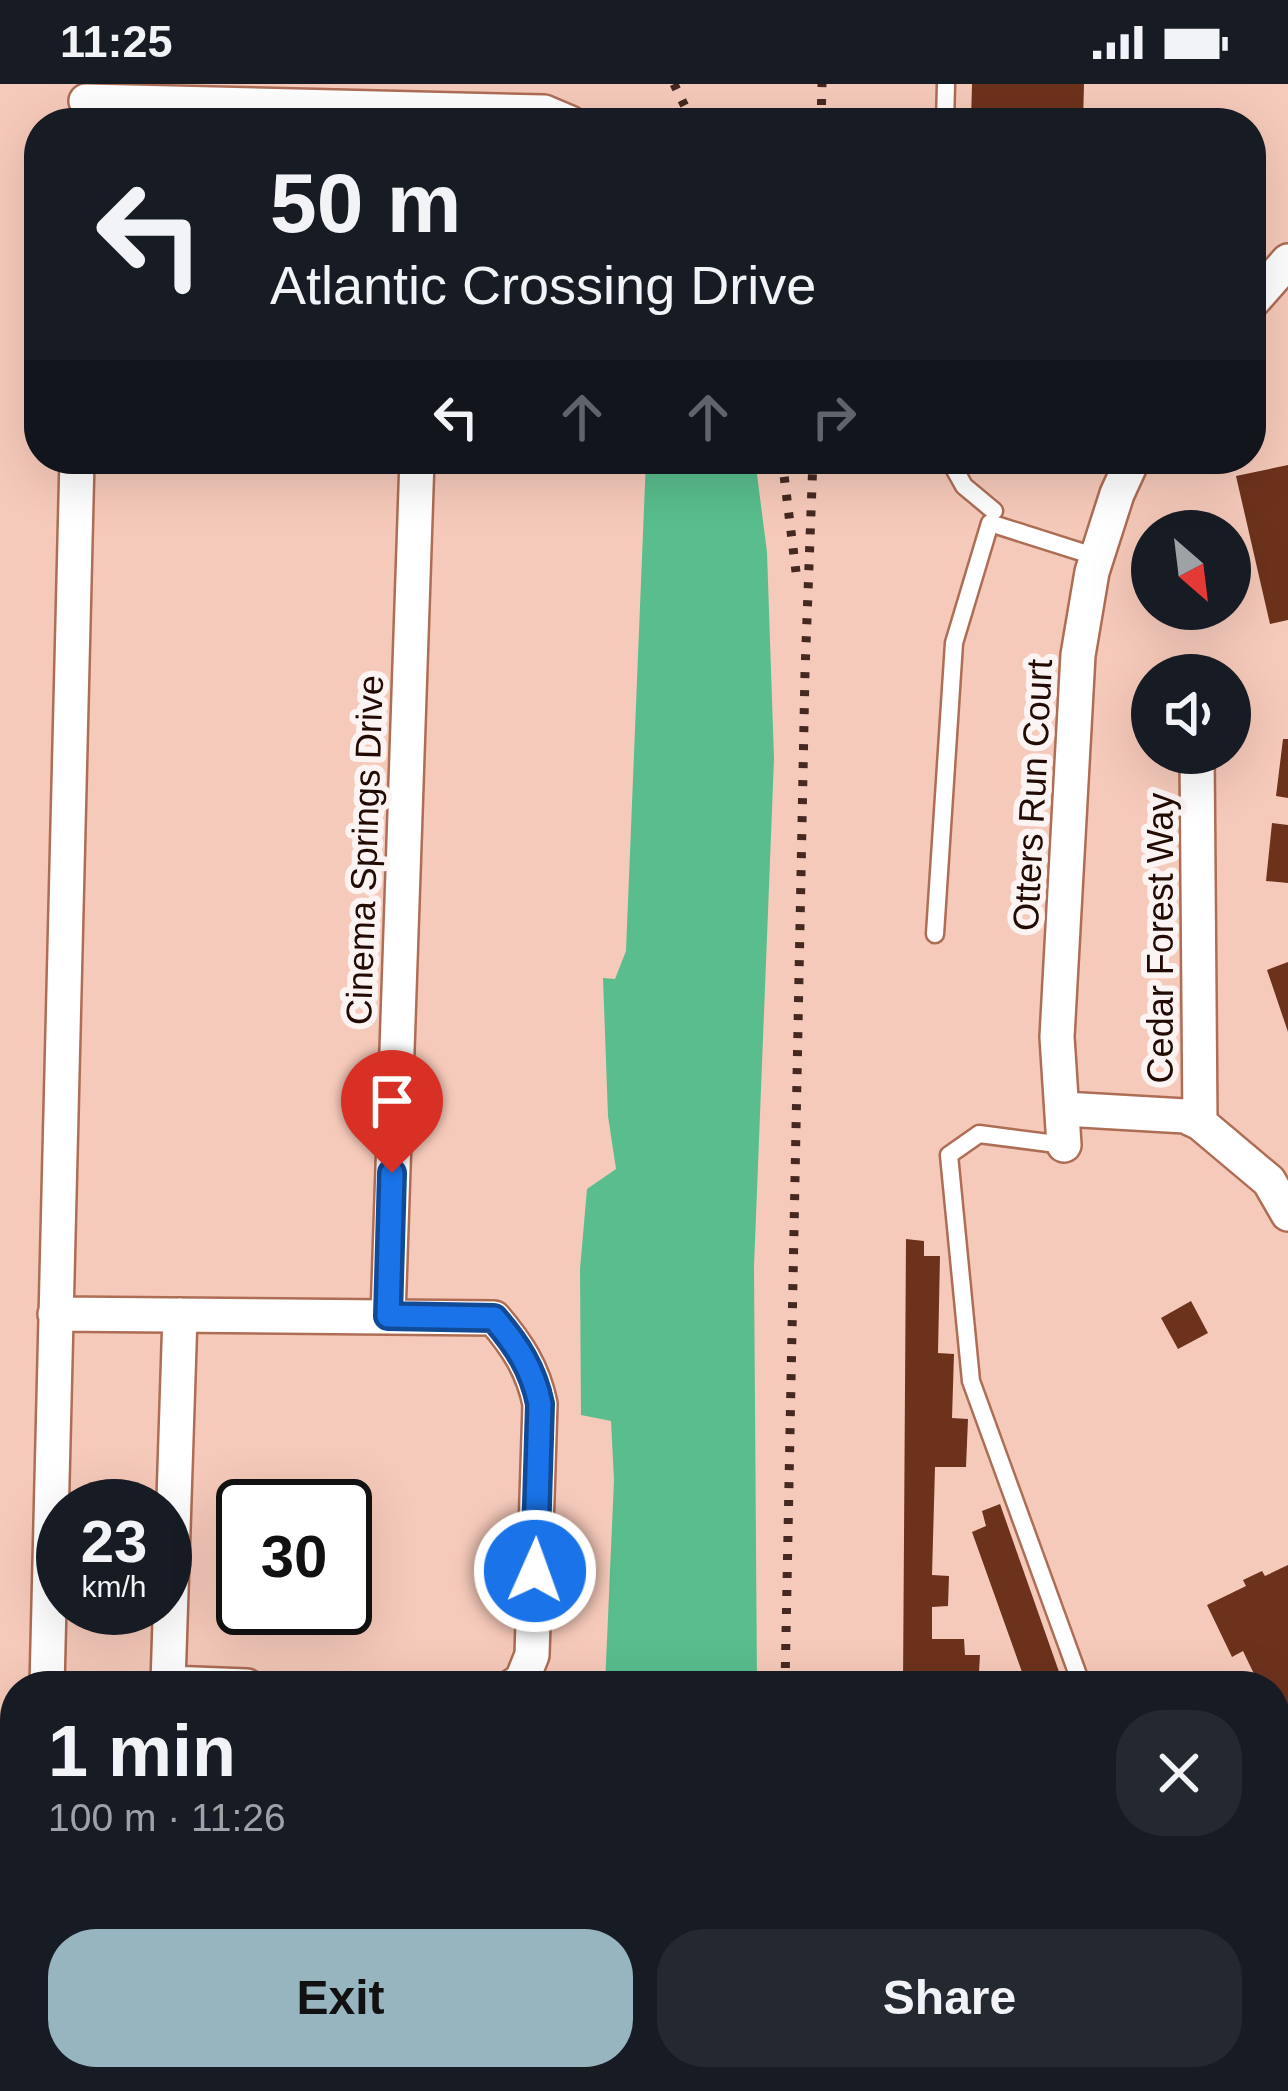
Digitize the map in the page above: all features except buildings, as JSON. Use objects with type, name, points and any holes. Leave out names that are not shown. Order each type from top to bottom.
[{"type":"street","points":[[86,103],[213,108]]},
{"type":"street","points":[[1266,286],[1288,261]]},
{"type":"street","points":[[47,1671],[77,474]]},
{"type":"street","name":"Cinema Springs Drive","points":[[388,1316],[416,474]]},
{"type":"street","name":"Otters Run Court","points":[[1064,1145],[1057,1037],[1078,655],[1097,556],[1127,474]]},
{"type":"street","name":"Cedar Forest Way","points":[[1197,774],[1200,1123]]},
{"type":"street","name":"Cedar Forest Way","points":[[1064,1109],[1185,1116],[1200,1123],[1269,1181],[1288,1214]]},
{"type":"street","points":[[56,1314],[494,1318],[518,1346],[534,1376],[540,1404],[532,1655],[526,1671]]},
{"type":"street","points":[[168,1671],[180,1315]]},
{"type":"lane","points":[[957,474],[964,486],[994,511]]},
{"type":"lane","points":[[935,934],[953,643],[990,524],[1097,556]]},
{"type":"lane","points":[[1064,1145],[979,1134],[949,1155],[970,1381],[1076,1671]]},
{"type":"green space","points":[[645,474],[757,474],[767,552],[774,759],[754,1267],[757,1671],[606,1671],[614,1480],[611,1421],[581,1415],[580,1269],[587,1189],[616,1169],[608,1116],[603,978],[615,979],[626,951]]},
{"type":"railway","points":[[674,84],[686,108]]},
{"type":"railway","points":[[821,108],[822,84]]},
{"type":"railway","points":[[784,474],[796,572]]},
{"type":"railway","points":[[785,1671],[812,474]]},
{"type":"route","points":[[392,1173],[388,1316],[494,1318],[518,1346],[534,1376],[540,1404],[535,1571]]}]
